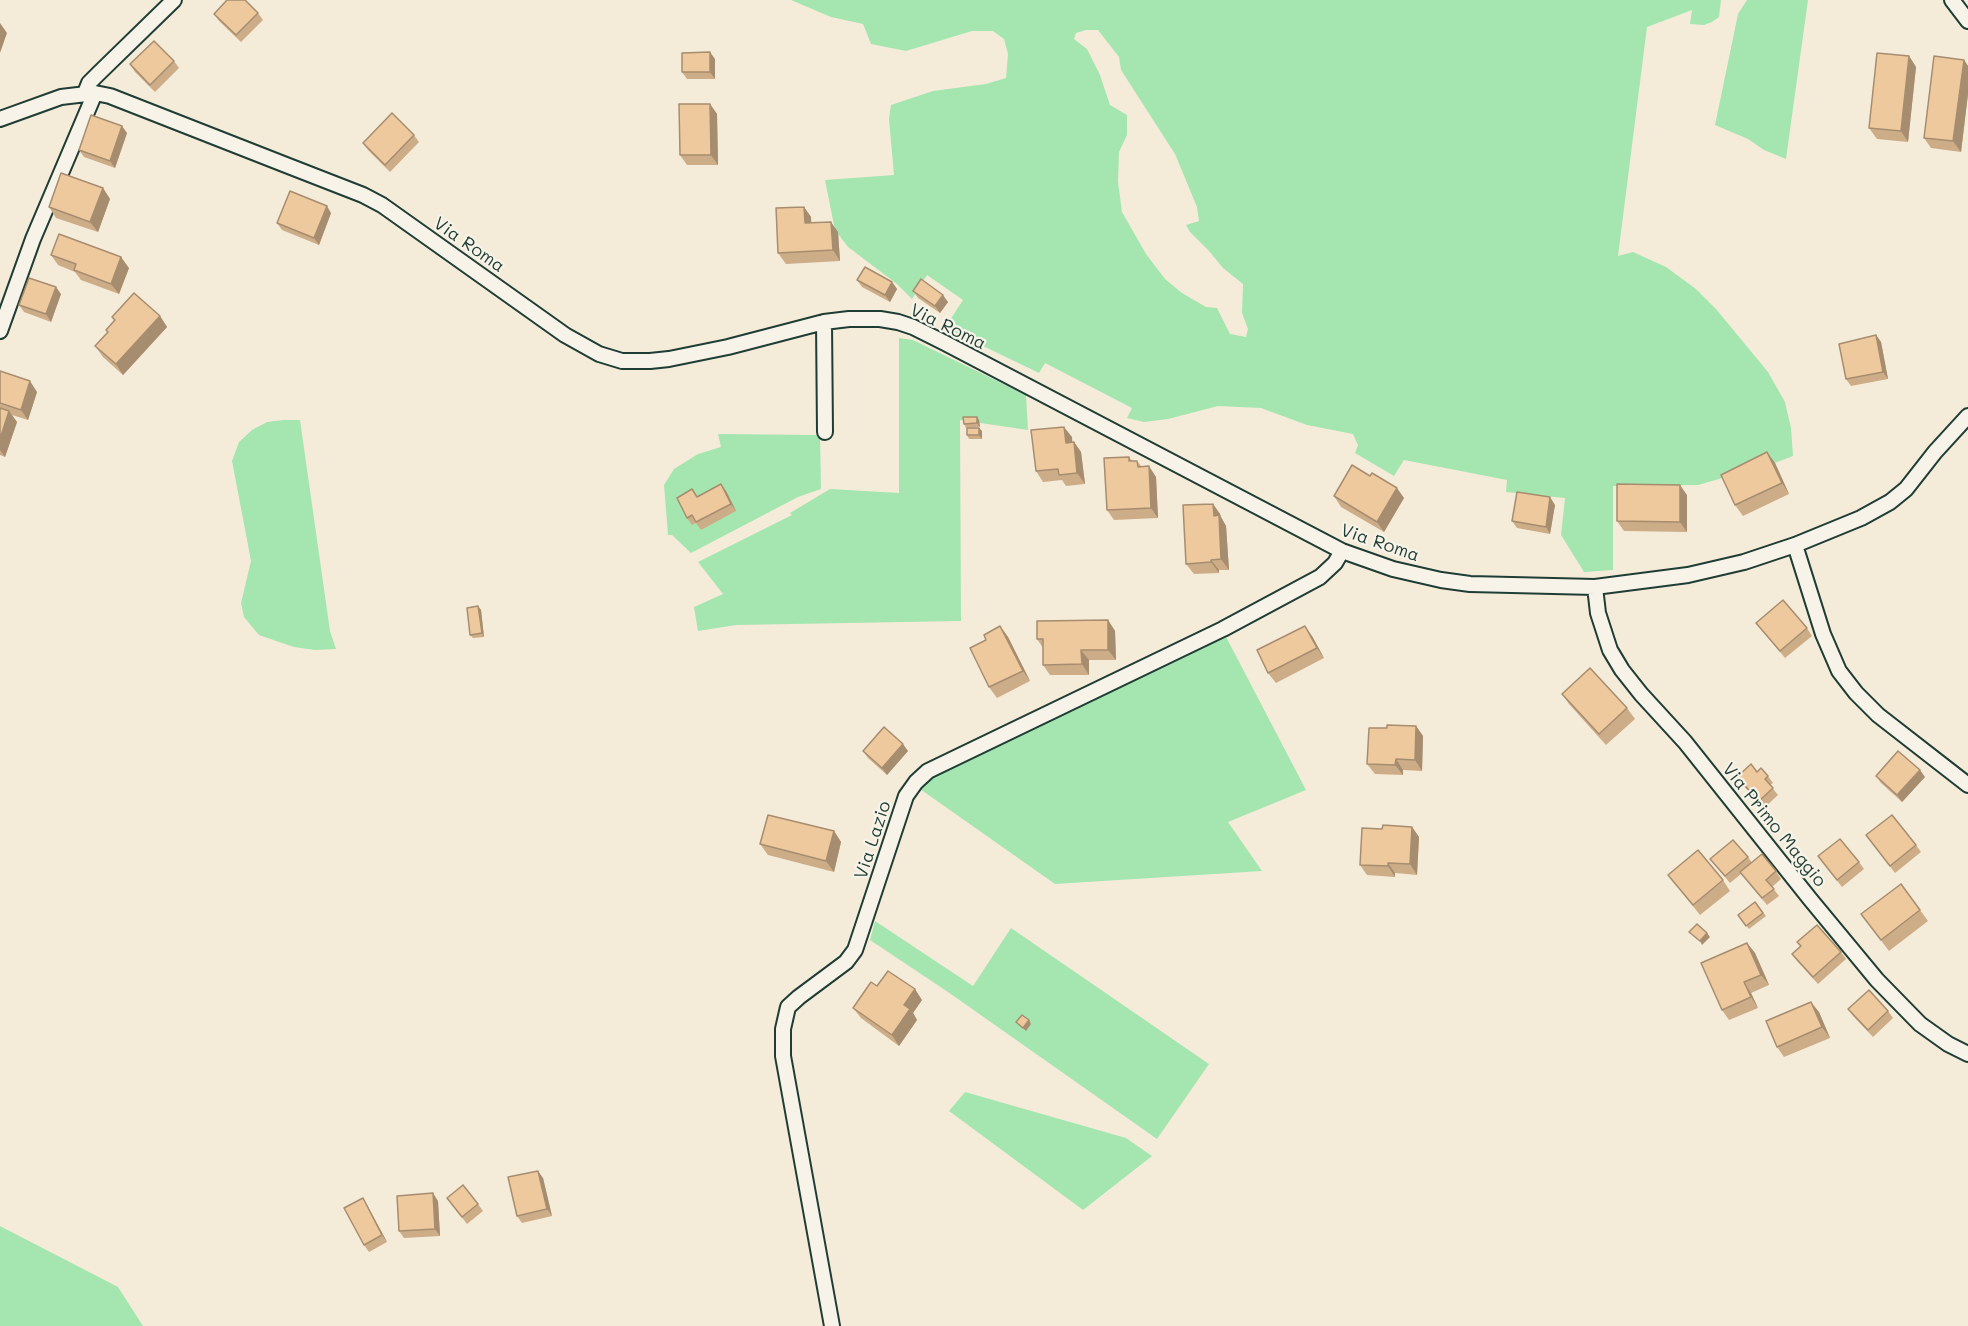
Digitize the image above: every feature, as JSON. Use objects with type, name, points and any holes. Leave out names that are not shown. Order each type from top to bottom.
[{"type":"street","points":[[0,331],[90,93],[89,83],[174,0]]},
{"type":"street","points":[[1956,1],[1968,21]]},
{"type":"street","name":"Via Roma","points":[[0,118],[61,97],[90,93],[110,96],[363,195],[382,205],[565,335],[583,346],[622,361],[669,359],[728,347],[824,322],[849,319],[880,319],[913,327],[1342,551],[1393,569],[1450,581],[1470,584],[1595,587],[1720,569],[1796,545],[1862,518],[1890,502],[1906,489],[1935,452],[1968,416]]},
{"type":"street","points":[[824,322],[825,432]]},
{"type":"street","points":[[1796,545],[1823,634],[1839,671],[1856,693],[1878,715],[1968,785]]},
{"type":"street","name":"Via Lazio","points":[[832,1326],[783,1056],[783,1029],[788,1007],[846,962],[855,950],[906,796],[916,782],[934,768],[1219,631],[1320,577],[1335,563],[1342,551]]},
{"type":"street","name":"Via Primo Maggio","points":[[1595,587],[1598,613],[1610,650],[1622,670],[1685,742],[1877,980],[1920,1024],[1948,1044],[1968,1054]]},
{"type":"green space","points":[[791,0],[1721,0],[1719,17],[1704,25],[1690,24],[1692,10],[1647,27],[1618,256],[1633,252],[1666,267],[1696,289],[1716,309],[1768,372],[1785,402],[1791,428],[1793,456],[1698,485],[1613,486],[1613,570],[1584,572],[1561,535],[1565,498],[1506,492],[1507,480],[1404,460],[1394,476],[1355,453],[1358,445],[1353,434],[1307,425],[1261,408],[1218,406],[1168,419],[1144,422],[1127,418],[1132,408],[1045,363],[1039,373],[954,332],[946,326],[963,300],[927,275],[912,299],[897,284],[848,247],[835,230],[825,180],[894,175],[889,119],[891,105],[933,91],[986,84],[1006,78],[1008,54],[1004,39],[993,31],[972,31],[906,51],[871,44],[863,24],[831,17]],"holes":[[[1098,30],[1119,57],[1121,70],[1175,154],[1197,207],[1199,221],[1186,225],[1223,268],[1243,284],[1242,313],[1248,329],[1246,337],[1230,334],[1217,308],[1206,307],[1182,293],[1165,279],[1146,254],[1122,212],[1118,182],[1119,152],[1127,135],[1127,115],[1110,105],[1100,75],[1087,49],[1074,39],[1076,33]]]},
{"type":"green space","points":[[1747,0],[1808,0],[1786,159],[1715,125],[1738,14]]},
{"type":"green space","points":[[899,338],[913,340],[1026,395],[1028,430],[960,420],[961,621],[736,625],[698,631],[694,607],[723,594],[698,562],[792,515],[790,513],[830,489],[899,493]]},
{"type":"green space","points":[[300,420],[330,631],[336,649],[315,650],[279,642],[259,635],[244,617],[241,603],[251,561],[232,461],[239,442],[252,430],[267,422]]},
{"type":"green space","points":[[718,434],[820,435],[821,489],[798,497],[691,553],[672,535],[668,535],[664,485],[674,469],[698,454],[721,447]]},
{"type":"green space","points":[[1224,633],[1306,790],[1228,822],[1262,871],[1055,884],[920,789],[934,772]]},
{"type":"green space","points":[[875,921],[973,986],[1011,928],[1209,1064],[1157,1139],[870,940]]},
{"type":"green space","points":[[965,1092],[1126,1138],[1152,1156],[1083,1210],[949,1111]]},
{"type":"green space","points":[[0,1226],[118,1287],[143,1326],[0,1326]]},
{"type":"building","points":[[227,0],[245,0],[258,13],[236,35],[214,14]]},
{"type":"building","points":[[154,41],[174,61],[150,85],[130,64]]},
{"type":"building","points":[[710,52],[710,72],[682,72],[682,53]]},
{"type":"building","points":[[1877,53],[1909,56],[1901,131],[1869,128]]},
{"type":"building","points":[[1934,56],[1964,60],[1953,141],[1924,138]]},
{"type":"building","points":[[679,104],[710,104],[711,155],[680,155]]},
{"type":"building","points":[[392,113],[414,135],[385,165],[363,143]]},
{"type":"building","points":[[91,115],[122,126],[110,161],[79,150]]},
{"type":"building","points":[[61,173],[103,188],[90,222],[49,207]]},
{"type":"building","points":[[290,191],[327,206],[314,238],[277,223]]},
{"type":"building","points":[[804,207],[805,223],[831,222],[833,250],[778,253],[776,208]]},
{"type":"building","points":[[59,234],[121,257],[111,284],[74,270],[76,264],[51,255]]},
{"type":"building","points":[[865,267],[892,282],[885,295],[857,280]]},
{"type":"building","points":[[29,278],[56,287],[46,314],[19,305]]},
{"type":"building","points":[[921,279],[943,295],[935,306],[913,291]]},
{"type":"building","points":[[134,293],[160,316],[116,364],[95,346],[108,332],[106,330],[115,320],[112,317]]},
{"type":"building","points":[[1876,335],[1883,372],[1846,379],[1839,344]]},
{"type":"building","points":[[0,371],[30,381],[21,410],[0,403]]},
{"type":"building","points":[[0,408],[9,411],[0,439]]},
{"type":"building","points":[[963,417],[977,417],[977,423],[964,424]]},
{"type":"building","points":[[1064,427],[1066,443],[1074,442],[1077,473],[1059,475],[1058,469],[1036,471],[1031,430]]},
{"type":"building","points":[[967,428],[979,428],[979,435],[967,435]]},
{"type":"building","points":[[1767,452],[1782,483],[1735,505],[1721,475]]},
{"type":"building","points":[[1129,457],[1129,461],[1137,461],[1138,467],[1149,466],[1151,508],[1107,510],[1104,458]]},
{"type":"building","points":[[1352,465],[1370,476],[1372,473],[1397,488],[1377,522],[1334,496]]},
{"type":"building","points":[[721,484],[731,504],[696,522],[692,515],[687,518],[677,498],[692,489],[697,497]]},
{"type":"building","points":[[1617,484],[1680,485],[1680,522],[1617,521]]},
{"type":"building","points":[[1517,492],[1550,497],[1546,527],[1512,521]]},
{"type":"building","points":[[1213,504],[1214,516],[1219,515],[1221,559],[1186,564],[1183,505]]},
{"type":"building","points":[[1783,600],[1807,628],[1780,651],[1756,623]]},
{"type":"building","points":[[478,606],[482,633],[470,635],[467,608]]},
{"type":"building","points":[[1108,620],[1108,650],[1081,650],[1082,664],[1043,665],[1043,639],[1037,639],[1037,621]]},
{"type":"building","points":[[1000,626],[1023,671],[989,687],[970,648],[986,640],[984,635]]},
{"type":"building","points":[[1305,626],[1317,648],[1268,673],[1257,650]]},
{"type":"building","points":[[1590,668],[1627,708],[1599,734],[1562,694]]},
{"type":"building","points":[[1387,725],[1416,726],[1415,760],[1396,759],[1395,765],[1367,764],[1369,728],[1387,728]]},
{"type":"building","points":[[884,727],[903,744],[882,768],[863,751]]},
{"type":"building","points":[[1898,751],[1920,770],[1897,795],[1876,776]]},
{"type":"building","points":[[1751,764],[1757,772],[1761,768],[1768,776],[1765,779],[1773,788],[1759,801],[1737,777]]},
{"type":"building","points":[[768,815],[834,831],[826,861],[760,844]]},
{"type":"building","points":[[1892,815],[1916,845],[1890,866],[1866,835]]},
{"type":"building","points":[[1383,825],[1412,827],[1410,864],[1360,865],[1362,828],[1382,829]]},
{"type":"building","points":[[1840,839],[1859,862],[1837,880],[1818,856]]},
{"type":"building","points":[[1733,840],[1748,857],[1725,876],[1710,859]]},
{"type":"building","points":[[1698,850],[1723,880],[1693,905],[1668,875]]},
{"type":"building","points":[[1762,854],[1776,871],[1766,880],[1774,889],[1762,898],[1740,872]]},
{"type":"building","points":[[1901,884],[1920,910],[1881,940],[1861,914]]},
{"type":"building","points":[[1755,902],[1763,913],[1746,926],[1738,915]]},
{"type":"building","points":[[1697,924],[1707,933],[1700,941],[1689,932]]},
{"type":"building","points":[[1817,925],[1841,952],[1813,977],[1792,954],[1801,946],[1797,942]]},
{"type":"building","points":[[1747,943],[1761,975],[1744,982],[1751,997],[1722,1010],[1701,963]]},
{"type":"building","points":[[888,971],[915,989],[904,1005],[910,1009],[892,1035],[853,1008],[871,982],[877,986]]},
{"type":"building","points":[[1869,990],[1888,1011],[1868,1030],[1848,1009]]},
{"type":"building","points":[[1811,1002],[1822,1027],[1777,1047],[1766,1021]]},
{"type":"building","points":[[1022,1015],[1029,1020],[1023,1028],[1016,1022]]},
{"type":"building","points":[[538,1171],[547,1209],[517,1216],[508,1177]]},
{"type":"building","points":[[463,1185],[478,1204],[462,1217],[447,1198]]},
{"type":"building","points":[[433,1193],[435,1229],[399,1231],[397,1196]]},
{"type":"building","points":[[363,1198],[382,1235],[364,1245],[344,1208]]}]
